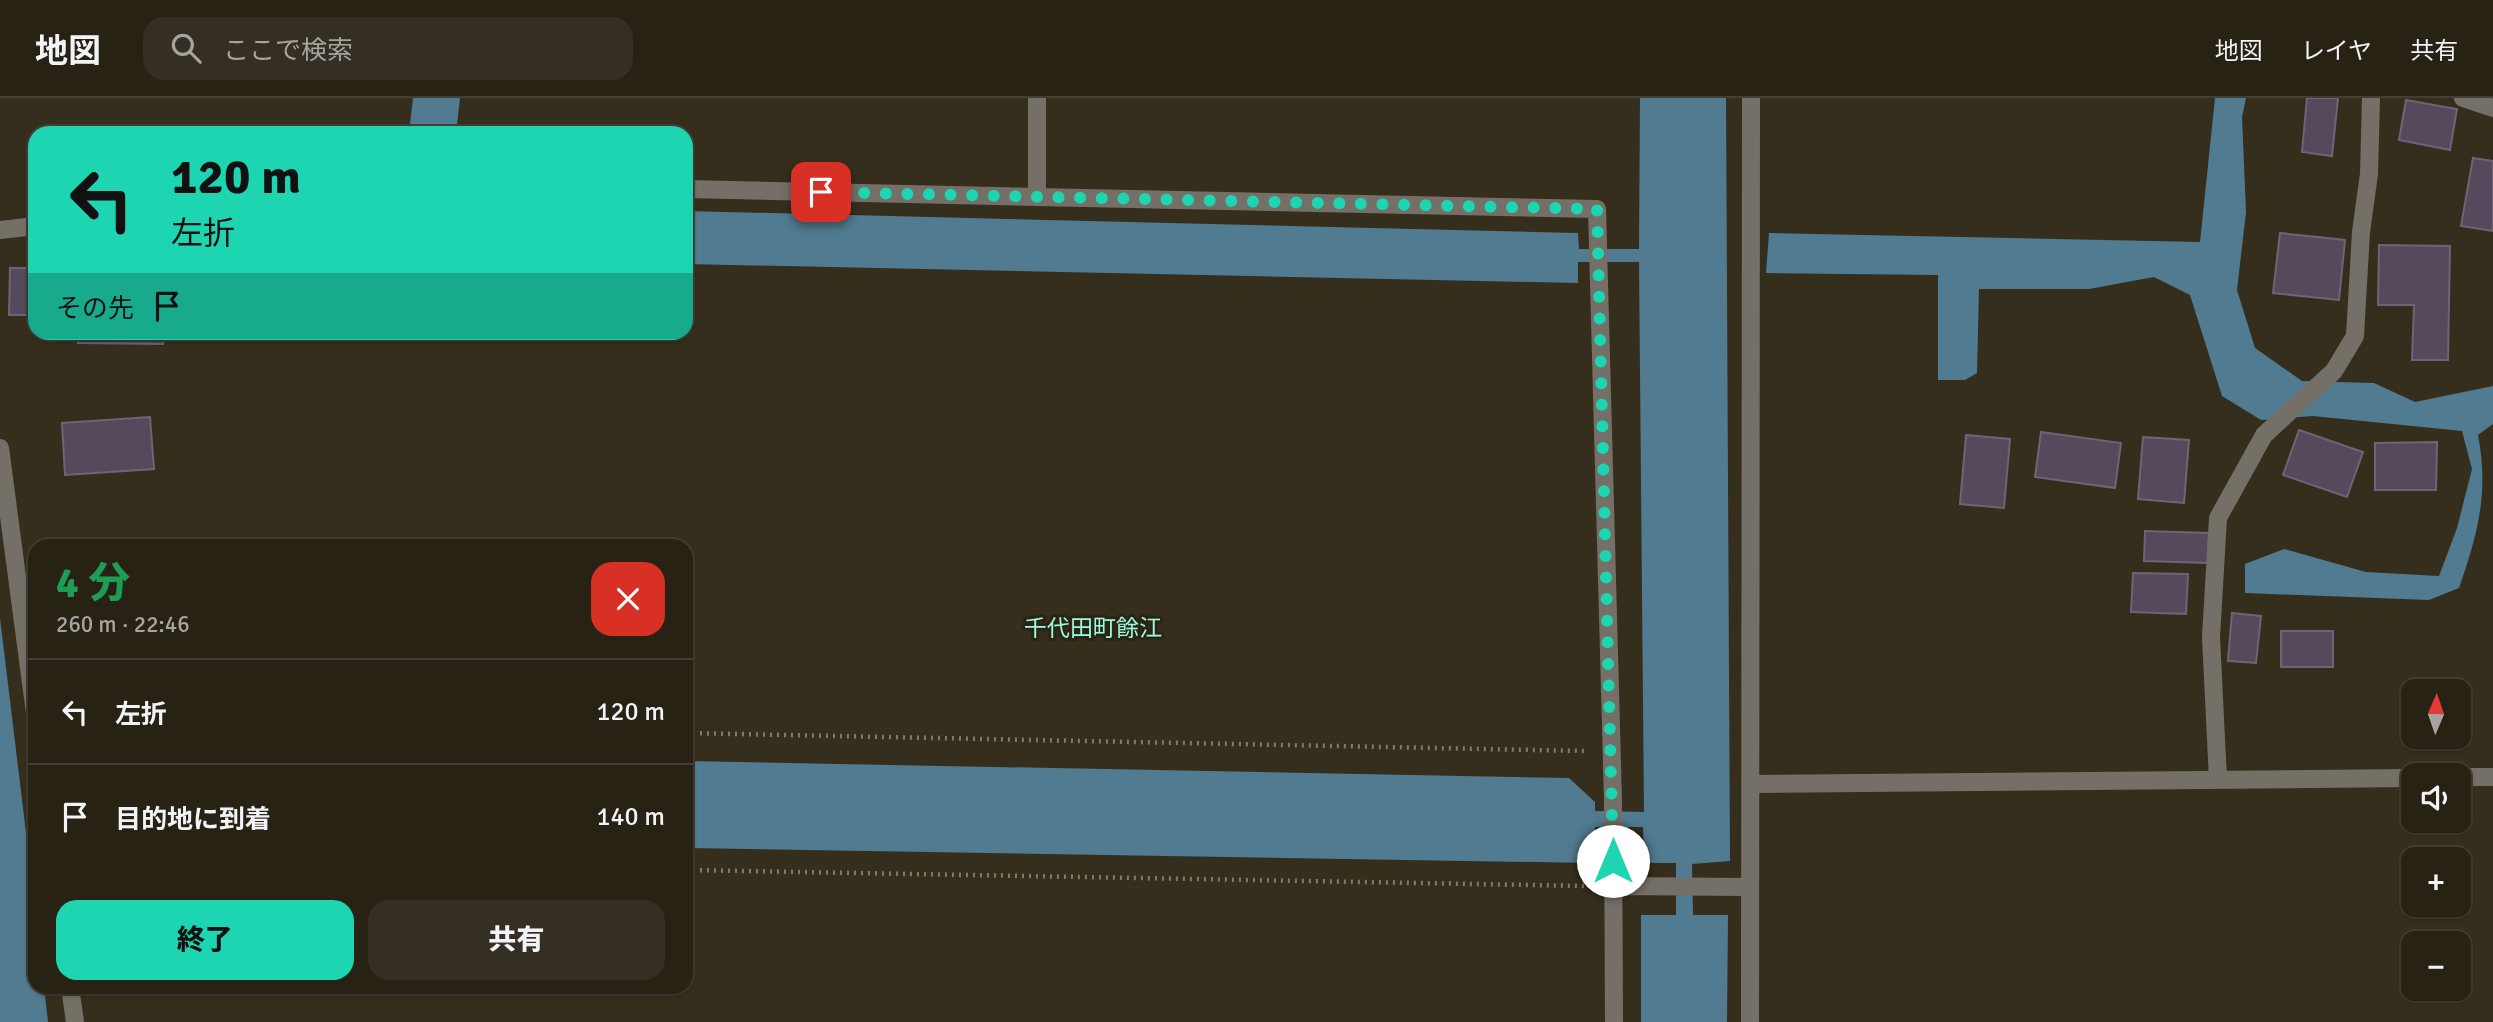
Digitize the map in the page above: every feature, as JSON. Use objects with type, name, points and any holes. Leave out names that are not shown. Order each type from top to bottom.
[{"type":"street","points":[[1037,98],[1037,197]]},
{"type":"street","points":[[1749,1022],[1748,887],[1752,784],[1751,98]]},
{"type":"street","points":[[2218,780],[2211,637],[2218,518],[2264,435],[2334,371],[2355,337],[2361,233],[2369,174],[2371,98]]},
{"type":"street","points":[[2462,98],[2493,108]]},
{"type":"street","points":[[693,189],[1597,209],[1613,801],[1614,1022]]},
{"type":"street","points":[[0,230],[28,227]]},
{"type":"street","points":[[0,448],[28,660]]},
{"type":"street","points":[[2471,778],[2493,777]]},
{"type":"street","points":[[1752,784],[2401,778]]},
{"type":"street","points":[[1613,886],[1748,887]]},
{"type":"street","points":[[72,994],[75,1022]]},
{"type":"path","points":[[693,733],[1611,751]]},
{"type":"path","points":[[693,870],[1613,886]]},
{"type":"water","points":[[413,98],[460,98],[457,126],[410,126]]},
{"type":"water","points":[[1640,98],[1726,98],[1730,861],[1692,864],[1693,915],[1728,915],[1727,1022],[1641,1022],[1641,915],[1676,915],[1676,863],[1644,863],[1643,827],[1595,827],[1594,863],[693,848],[693,761],[1569,778],[1595,802],[1595,811],[1644,812],[1639,262],[1578,262],[1578,283],[693,264],[693,211],[1578,233],[1579,249],[1639,249]]},
{"type":"water","points":[[2215,98],[2246,98],[2242,117],[2246,212],[2237,290],[2255,348],[2302,381],[2374,383],[2415,402],[2493,386],[2493,424],[2478,435],[2482,476],[2480,513],[2459,588],[2429,600],[2245,593],[2245,564],[2284,549],[2366,572],[2439,576],[2457,528],[2472,469],[2462,431],[2313,416],[2261,420],[2222,396],[2190,295],[2154,277],[2089,289],[1979,289],[1977,373],[1965,380],[1938,380],[1938,275],[1766,273],[1769,233],[2200,242]]},
{"type":"water","points":[[0,618],[28,849],[28,994],[45,994],[48,1022],[0,1022]]},
{"type":"building","points":[[2307,98],[2338,98],[2332,156],[2302,152]]},
{"type":"building","points":[[2406,100],[2457,109],[2450,150],[2399,140]]},
{"type":"building","points":[[2473,158],[2493,161],[2493,231],[2461,226]]},
{"type":"building","points":[[2280,233],[2345,240],[2339,300],[2273,293]]},
{"type":"building","points":[[2379,245],[2450,246],[2448,360],[2412,360],[2414,305],[2378,305]]},
{"type":"building","points":[[10,268],[28,268],[28,315],[9,315]]},
{"type":"building","points":[[78,340],[163,340],[163,344],[78,343]]},
{"type":"building","points":[[150,417],[154,469],[65,475],[62,423]]},
{"type":"building","points":[[2299,430],[2363,452],[2347,497],[2283,475]]},
{"type":"building","points":[[2041,432],[2121,443],[2115,488],[2035,477]]},
{"type":"building","points":[[1966,435],[2010,439],[2004,508],[1960,504]]},
{"type":"building","points":[[2143,437],[2189,440],[2184,503],[2138,499]]},
{"type":"building","points":[[2437,442],[2436,490],[2375,490],[2375,443]]},
{"type":"building","points":[[2145,531],[2209,533],[2208,563],[2144,561]]},
{"type":"building","points":[[2133,573],[2188,574],[2186,614],[2131,612]]},
{"type":"building","points":[[2232,613],[2261,616],[2256,663],[2228,661]]},
{"type":"building","points":[[2281,631],[2333,631],[2333,667],[2281,667]]},
{"type":"district","name":"千代田町餘江","points":[[1093,628]]},
{"type":"route","points":[[821,192],[1597,209],[1613,861]]}]
